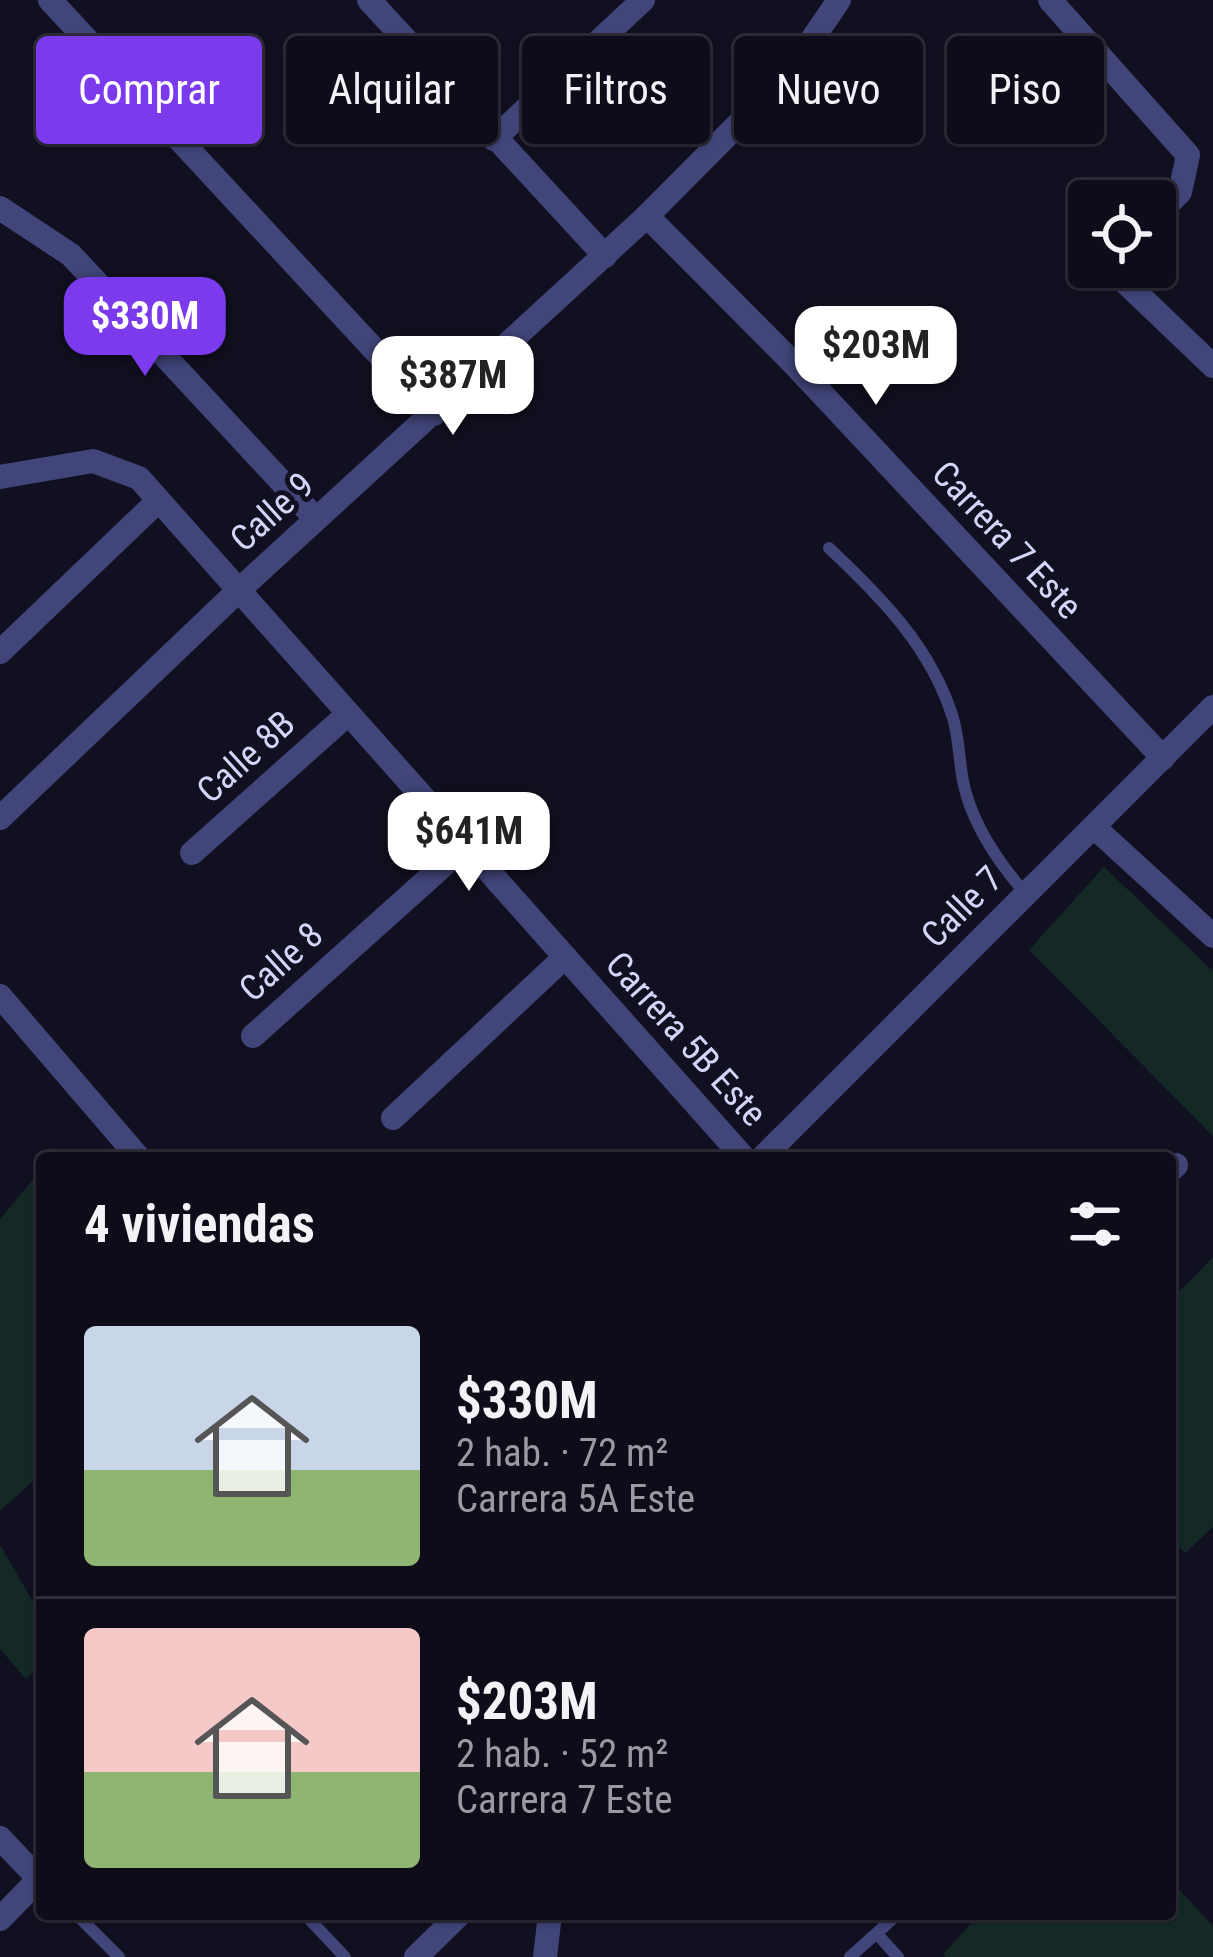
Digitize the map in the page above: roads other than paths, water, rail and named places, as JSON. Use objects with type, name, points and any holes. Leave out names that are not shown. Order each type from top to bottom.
[{"type":"street","points":[[50,0],[434,414]]},
{"type":"street","points":[[369,0],[401,36]]},
{"type":"street","points":[[498,135],[644,0]]},
{"type":"street","name":"Calle 9","points":[[0,818],[238,591],[647,216],[790,72],[839,0]]},
{"type":"street","points":[[1051,0],[1188,155],[1176,197]]},
{"type":"street","points":[[498,143],[605,256]]},
{"type":"street","points":[[0,208],[70,255],[316,519]]},
{"type":"street","name":"Carrera 7 Este","points":[[647,216],[794,364],[1163,758]]},
{"type":"street","points":[[1131,288],[1213,367]]},
{"type":"street","name":"Carrera 5B Este","points":[[0,477],[93,461],[139,478],[739,1152]]},
{"type":"street","points":[[0,652],[158,501]]},
{"type":"street","name":"Calle 7","points":[[768,1152],[1213,707]]},
{"type":"street","name":"Calle 8B","points":[[192,854],[348,714]]},
{"type":"street","points":[[1094,827],[1213,936]]},
{"type":"street","name":"Calle 8","points":[[253,1036],[465,846]]},
{"type":"street","points":[[393,1118],[565,957]]},
{"type":"street","points":[[0,996],[134,1152]]},
{"type":"street","points":[[0,1838],[36,1874]]},
{"type":"street","points":[[0,1918],[36,1884]]},
{"type":"street","points":[[416,1957],[454,1920]]},
{"type":"street","points":[[545,1957],[549,1920]]},
{"type":"lane","points":[[829,548],[889,605],[932,668],[953,720],[964,788],[999,862],[1026,894]]},
{"type":"lane","points":[[82,1920],[119,1957]]},
{"type":"lane","points":[[850,1957],[892,1920]]},
{"type":"lane","points":[[311,1921],[344,1957]]},
{"type":"lane","points":[[877,1934],[898,1957]]}]
